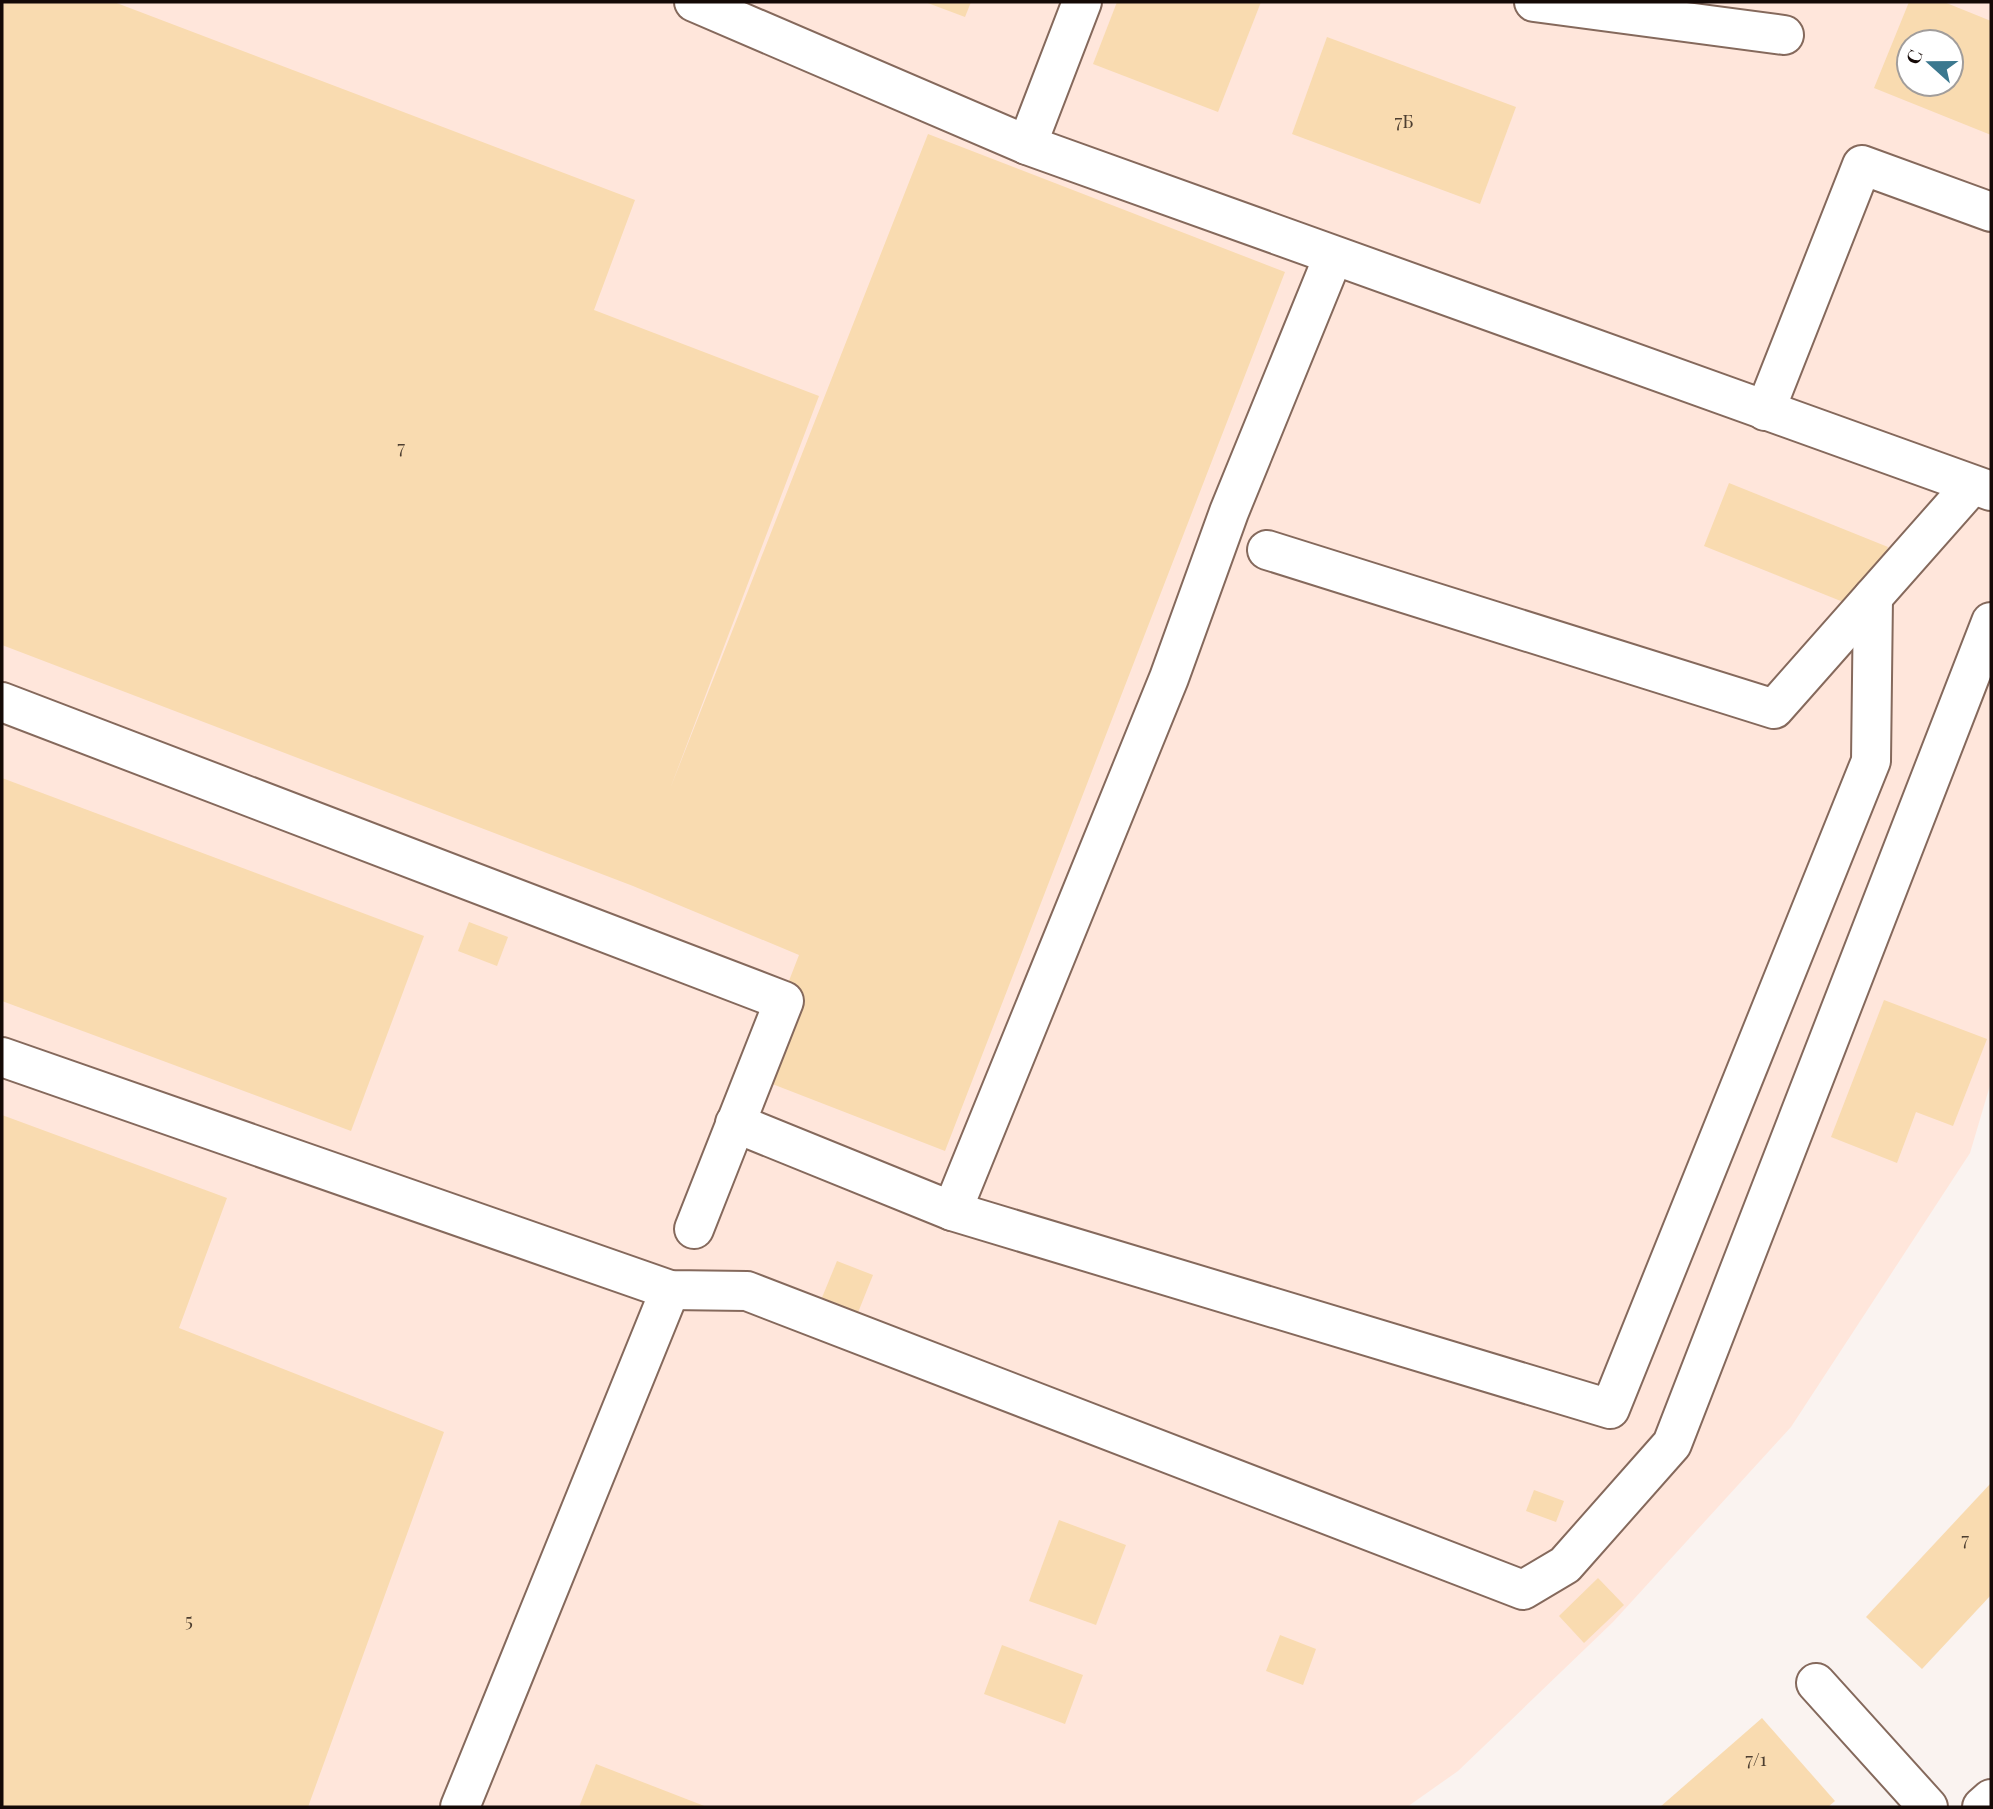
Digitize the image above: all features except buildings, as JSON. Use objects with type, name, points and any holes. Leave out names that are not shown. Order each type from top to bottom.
[{"type":"street","points":[[694,2],[1027,145],[1982,488],[1873,597],[1774,709],[1267,550]]},
{"type":"street","points":[[1027,145],[1082,2]]},
{"type":"street","points":[[1534,2],[1784,35]]},
{"type":"street","points":[[1765,411],[1862,165],[1991,212]]},
{"type":"street","points":[[952,1212],[1169,678],[1230,512],[1333,257]]},
{"type":"street","points":[[735,1123],[952,1212],[1610,1409],[1871,761],[1873,597]]},
{"type":"street","points":[[2,1057],[670,1290],[747,1291],[1523,1590],[1565,1565],[1672,1444],[1991,622]]},
{"type":"street","points":[[2,702],[784,1001],[694,1229]]},
{"type":"street","points":[[460,1807],[670,1290]]},
{"type":"street","points":[[1816,1683],[1928,1807]]},
{"type":"street","points":[[1982,1807],[1991,1799]]},
{"type":"shaded area","points":[[2,2],[1991,2],[1991,1082],[1970,1153],[1791,1427],[1613,1622],[1458,1771],[1407,1807],[2,1807]]}]
